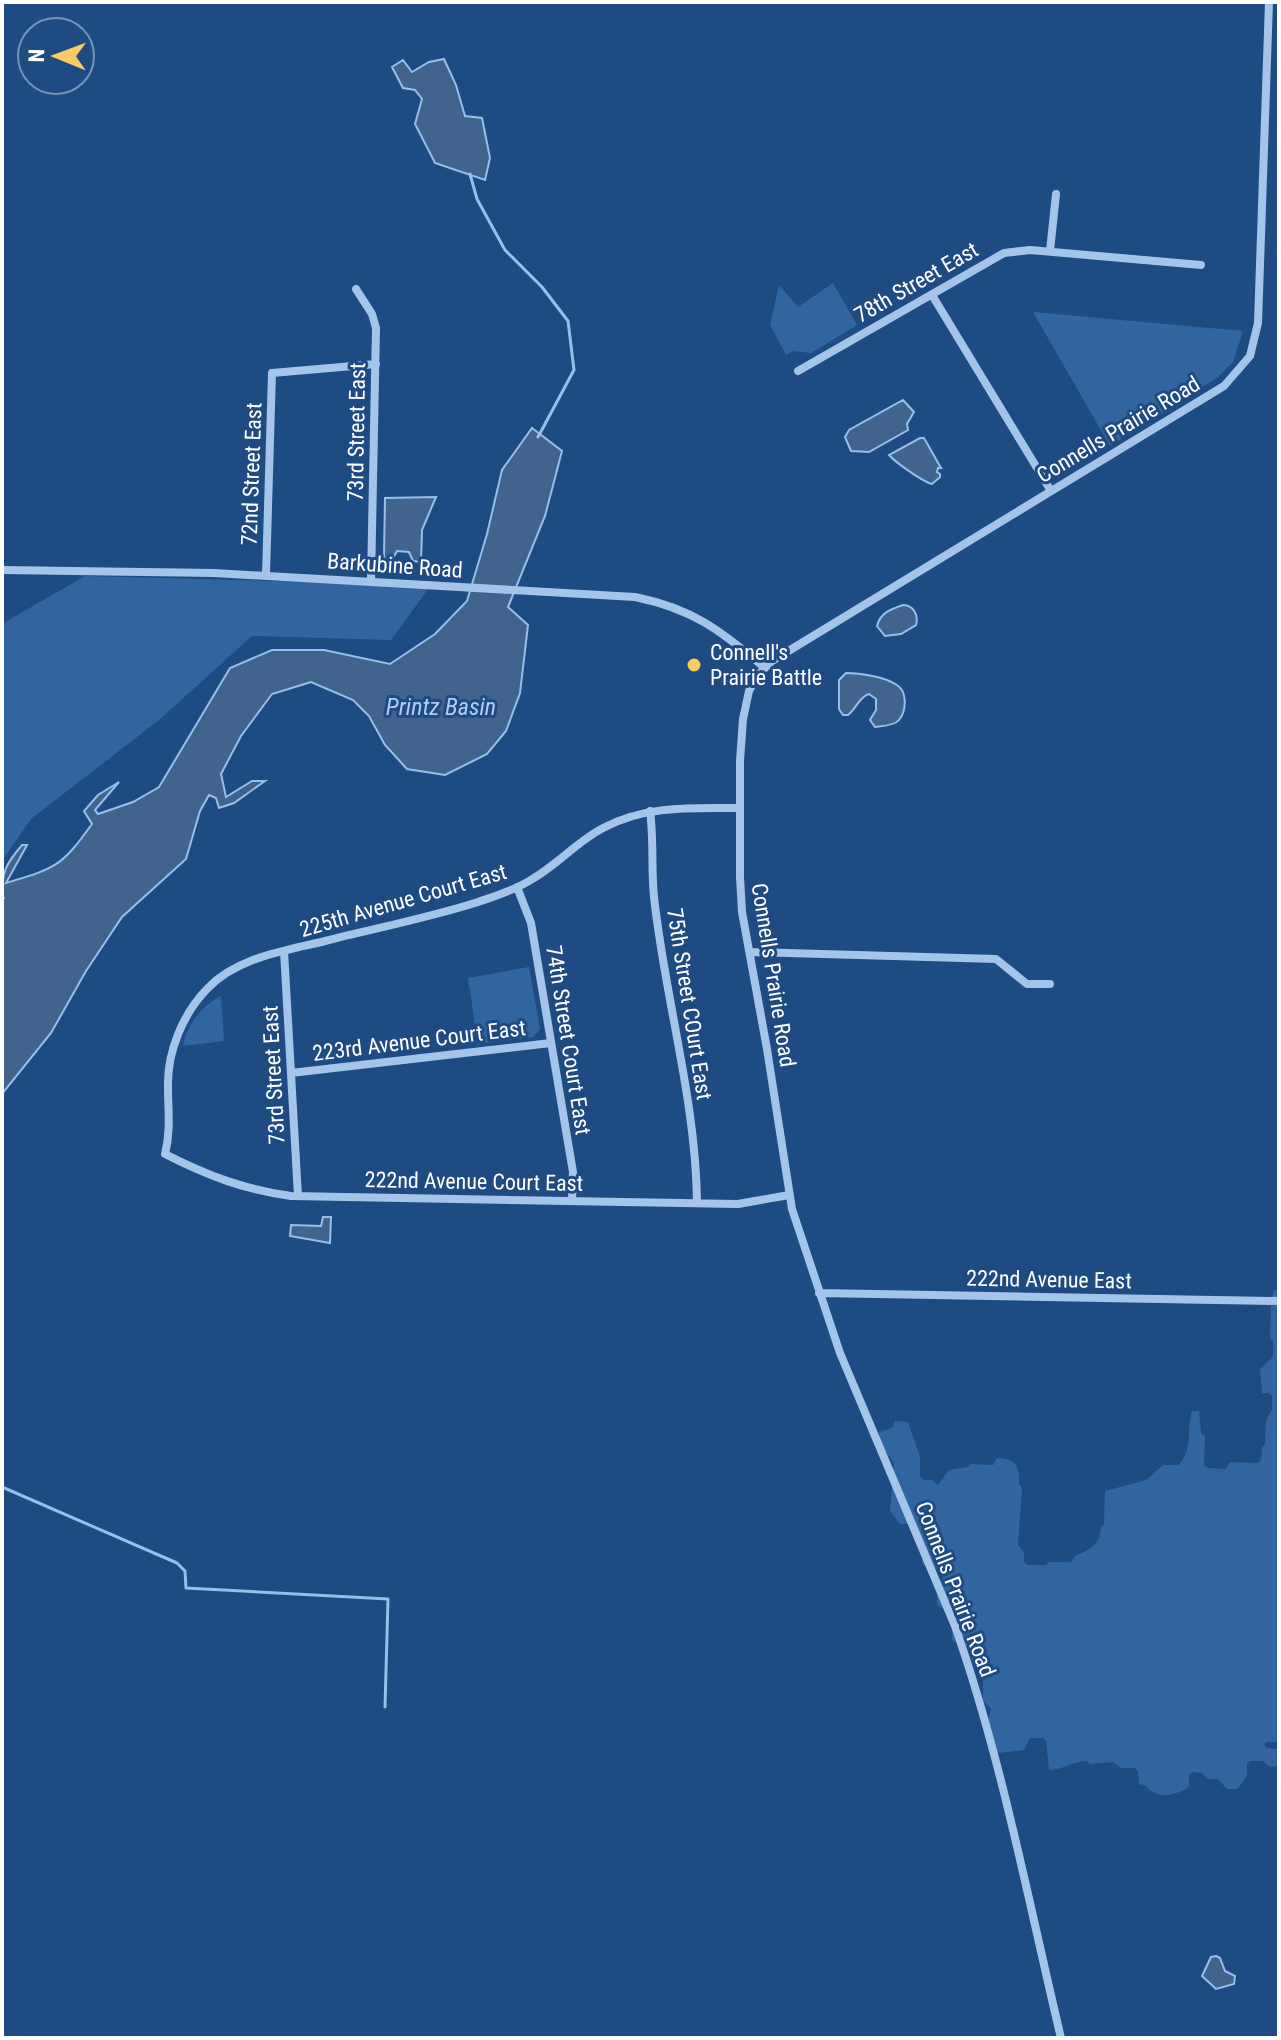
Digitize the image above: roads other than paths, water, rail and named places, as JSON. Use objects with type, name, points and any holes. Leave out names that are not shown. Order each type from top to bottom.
[{"type":"street","name":"Connells Prairie Road","points":[[1061,2038],[1000,1778],[970,1667],[840,1353],[789,1195],[742,912],[740,808],[743,719],[749,691],[765,668],[806,639],[1224,386],[1250,356],[1258,323],[1269,2]]},
{"type":"street","points":[[1050,251],[1056,194]]},
{"type":"street","name":"78th Street East","points":[[798,371],[1004,253],[1050,251],[1201,265]]},
{"type":"street","name":"73rd Street East","points":[[356,289],[372,314],[376,328],[371,581]]},
{"type":"street","points":[[932,295],[1051,491]]},
{"type":"street","name":"72nd Street East","points":[[266,575],[272,373],[376,364]]},
{"type":"street","name":"Barkubine Road","points":[[2,570],[266,575],[635,597],[667,603],[699,617],[729,637],[765,668]]},
{"type":"street","name":"225th Avenue Court East","points":[[165,1154],[169,1133],[168,1073],[174,1049],[190,1010],[207,988],[240,965],[284,951],[458,908],[517,887],[605,827],[650,811],[740,808]]},
{"type":"street","name":"75th Street COurt East","points":[[650,811],[654,842],[654,895],[695,1150],[697,1203]]},
{"type":"street","name":"74th Street Court East","points":[[517,887],[531,923],[573,1172],[572,1201]]},
{"type":"street","name":"73rd Street East","points":[[284,951],[298,1196]]},
{"type":"street","points":[[750,952],[996,959],[1027,984],[1050,984]]},
{"type":"street","name":"223rd Avenue Court East","points":[[291,1073],[551,1043]]},
{"type":"street","name":"222nd Avenue Court East","points":[[165,1154],[211,1177],[240,1186],[298,1196],[738,1204],[789,1195]]},
{"type":"street","name":"222nd Avenue East","points":[[819,1293],[1279,1301]]},
{"type":"water","points":[[444,59],[465,116],[482,118],[490,158],[485,180],[435,163],[415,124],[422,99],[415,90],[403,88],[392,67],[403,60],[412,72],[429,62]]},
{"type":"water","points":[[903,400],[914,412],[907,424],[908,430],[869,452],[851,451],[845,437],[849,430]]},
{"type":"water","name":"Printz Basin","points":[[532,428],[562,451],[545,516],[508,607],[528,625],[520,693],[506,731],[487,754],[445,775],[407,769],[385,745],[369,716],[353,700],[311,682],[272,694],[241,736],[221,774],[226,797],[252,781],[265,781],[234,803],[219,808],[216,798],[209,795],[200,811],[186,859],[122,917],[86,971],[51,1033],[2,1094],[2,887],[6,868],[22,845],[27,845],[6,883],[36,874],[64,858],[92,824],[84,811],[98,795],[119,782],[95,810],[98,814],[133,802],[159,787],[230,668],[272,650],[324,650],[390,664],[435,634],[467,601],[502,470]]},
{"type":"water","points":[[924,438],[941,468],[937,472],[940,477],[932,484],[889,455]]},
{"type":"water","points":[[436,497],[422,530],[421,562],[413,561],[409,552],[397,551],[392,560],[387,561],[384,557],[385,498]]},
{"type":"water","points":[[903,605],[914,611],[916,625],[901,634],[885,636],[877,626],[881,618]]},
{"type":"water","points":[[846,673],[880,678],[900,688],[905,701],[899,720],[891,725],[875,727],[870,720],[876,710],[876,699],[869,694],[848,715],[843,715],[839,709],[839,680]]},
{"type":"water","points":[[323,1217],[331,1217],[330,1243],[290,1236],[291,1225],[321,1226]]},
{"type":"water","points":[[1211,1957],[1220,1958],[1225,1971],[1235,1976],[1234,1984],[1216,1989],[1202,1976]]},
{"type":"waterway","points":[[470,174],[477,199],[505,250],[542,287],[568,321],[574,370],[538,437]]},
{"type":"waterway","points":[[2,1487],[177,1563],[185,1571],[186,1588],[388,1599],[385,1707]]},
{"type":"place","name":"Connell's Prairie Battle","points":[[694,665]]}]
